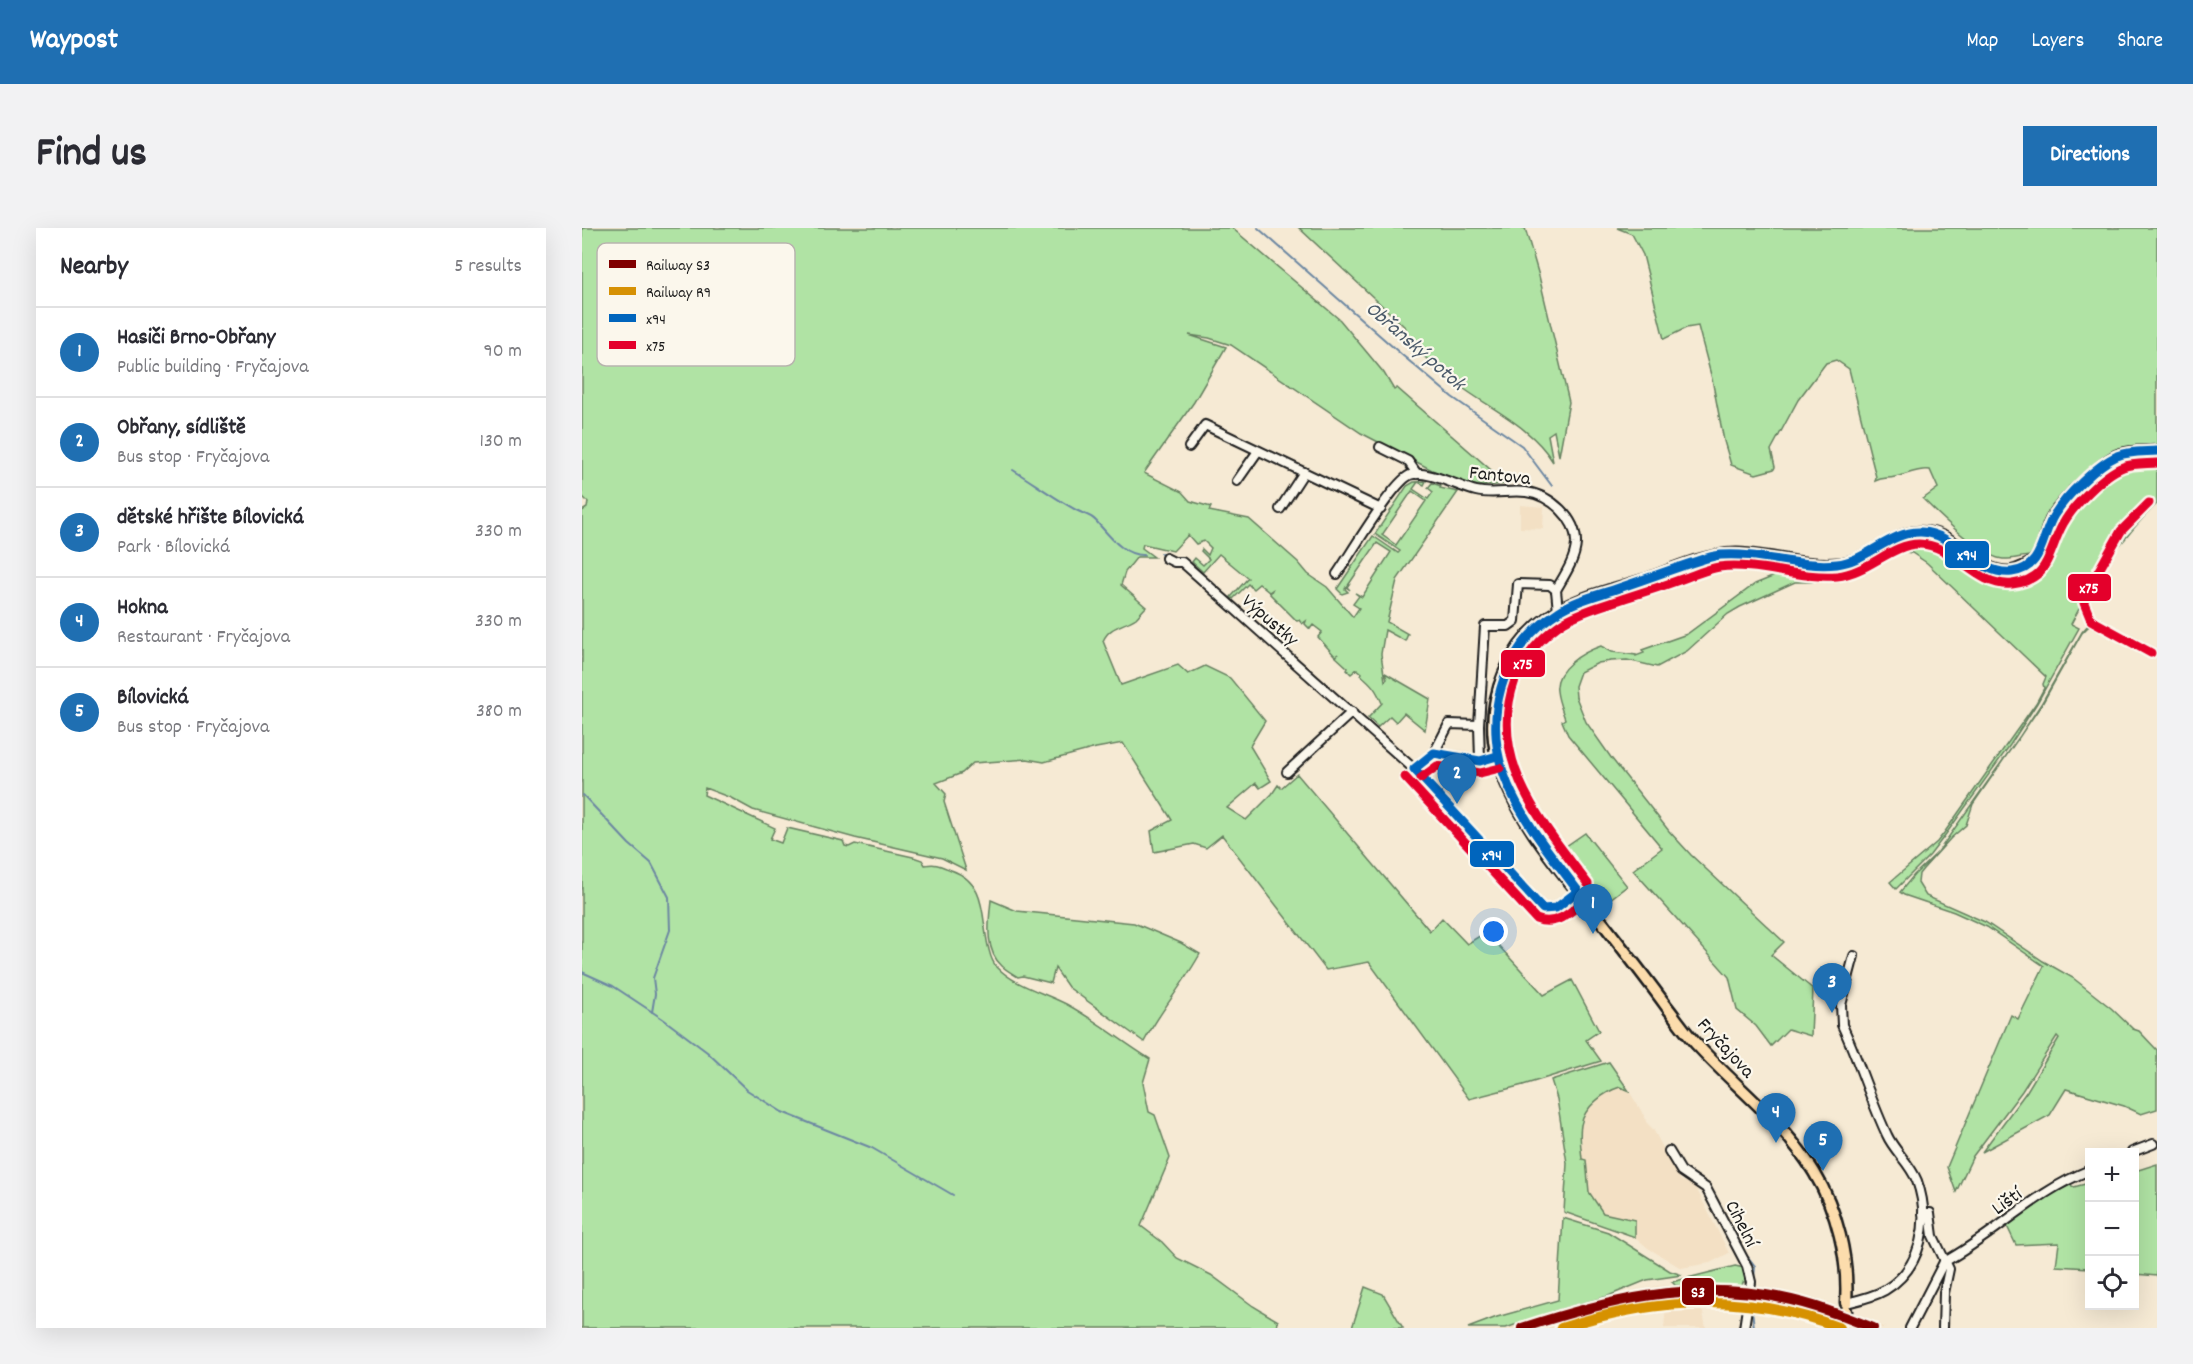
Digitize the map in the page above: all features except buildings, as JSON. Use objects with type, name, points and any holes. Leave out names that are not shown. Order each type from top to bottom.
[{"type":"main road","name":"Fryčajova","points":[[1846,1309],[1845,1265],[1838,1228],[1831,1206],[1815,1173],[1788,1138],[1698,1046],[1578,891],[1534,832],[1518,806],[1507,784],[1493,738],[1495,706],[1501,679],[1516,649],[1538,626],[1558,611],[1718,555],[1745,555],[1839,564],[1858,559],[1906,533],[1920,532],[1933,533],[1950,540],[1984,566],[2012,572],[2032,564],[2041,554],[2053,516],[2104,464],[2117,456],[2132,452],[2157,451]]},
{"type":"street","points":[[1189,447],[1205,425],[1381,509]]},
{"type":"street","name":"Fantova","points":[[1380,447],[1408,461],[1417,474],[1424,474],[1480,492],[1528,492],[1552,501],[1567,518],[1576,542],[1569,567],[1557,590]]},
{"type":"street","points":[[1237,481],[1258,451]]},
{"type":"street","points":[[1280,509],[1304,472]]},
{"type":"street","points":[[1337,574],[1393,490],[1404,478],[1417,474]]},
{"type":"street","name":"Výpustky","points":[[1166,558],[1174,562],[1182,562],[1414,769]]},
{"type":"street","points":[[1480,761],[1479,725],[1485,626],[1508,626],[1515,621],[1518,584],[1550,585],[1557,590],[1558,611]]},
{"type":"street","points":[[1287,772],[1352,712]]},
{"type":"street","points":[[1479,725],[1449,724],[1434,753],[1414,769],[1537,904],[1544,909],[1556,908],[1578,891]]},
{"type":"street","points":[[1434,753],[1480,761],[1497,756]]},
{"type":"street","points":[[1846,1309],[1886,1289],[1905,1272],[1920,1246],[1923,1231],[1923,1213],[1916,1180],[1888,1138],[1842,1025],[1841,1005],[1854,956]]},
{"type":"street","points":[[2139,1149],[2153,1144]]},
{"type":"street","name":"Cihelní","points":[[1669,1151],[1681,1171],[1706,1188],[1747,1266],[1751,1282],[1744,1328]]},
{"type":"street","name":"Liští","points":[[1944,1262],[1965,1251],[2054,1186],[2085,1172]]},
{"type":"street","points":[[1923,1213],[1930,1213],[1933,1236],[1949,1269],[1944,1293],[1943,1328]]},
{"type":"street","points":[[1910,1328],[1944,1262]]},
{"type":"shaded area","points":[[1520,505],[1544,507],[1543,529],[1520,528]]},
{"type":"shaded area","points":[[1620,1087],[1629,1091],[1681,1181],[1694,1184],[1729,1253],[1710,1263],[1681,1268],[1648,1248],[1635,1237],[1634,1220],[1603,1213],[1589,1192],[1586,1160],[1582,1159],[1581,1126],[1584,1114],[1607,1091]]},
{"type":"shaded area","points":[[1742,1285],[1792,1293],[1853,1313],[1885,1328],[1847,1328],[1789,1308],[1706,1299],[1660,1302],[1630,1307],[1552,1328],[1506,1328],[1554,1311],[1608,1296],[1657,1286]]},
{"type":"shaded area","points":[[1683,1305],[1700,1309],[1706,1328],[1664,1328],[1666,1306]]},
{"type":"green space","points":[[582,228],[1232,228],[1340,320],[1384,373],[1394,390],[1397,388],[1507,484],[1483,486],[1462,484],[1432,470],[1361,433],[1231,345],[1189,335],[1226,347],[1194,402],[1144,473],[1182,492],[1190,501],[1211,507],[1209,511],[1249,519],[1298,562],[1308,574],[1327,587],[1353,617],[1359,608],[1353,604],[1359,596],[1355,593],[1362,597],[1391,552],[1377,543],[1347,587],[1350,590],[1346,587],[1348,592],[1342,594],[1337,589],[1373,536],[1398,553],[1400,551],[1375,534],[1407,486],[1414,482],[1426,481],[1424,485],[1418,482],[1413,489],[1428,499],[1433,492],[1428,488],[1432,483],[1441,486],[1440,488],[1458,492],[1397,580],[1387,622],[1408,634],[1405,641],[1385,630],[1381,654],[1385,681],[1387,679],[1385,673],[1430,699],[1425,730],[1404,713],[1396,722],[1390,716],[1378,727],[1368,718],[1382,703],[1376,690],[1357,669],[1351,674],[1347,670],[1348,668],[1336,657],[1338,654],[1335,656],[1318,637],[1322,632],[1313,625],[1310,629],[1305,624],[1306,621],[1302,624],[1299,620],[1297,621],[1270,594],[1272,590],[1269,592],[1259,584],[1253,589],[1248,584],[1233,599],[1231,597],[1248,578],[1219,554],[1203,572],[1192,562],[1195,558],[1203,565],[1209,559],[1201,551],[1202,549],[1208,555],[1211,548],[1204,541],[1196,544],[1188,535],[1173,551],[1143,544],[1142,548],[1154,557],[1137,557],[1125,572],[1121,585],[1146,607],[1136,618],[1109,632],[1103,641],[1121,685],[1178,665],[1188,674],[1205,666],[1230,678],[1265,721],[1250,746],[1271,781],[1260,788],[1256,783],[1227,808],[1246,820],[1278,785],[1281,788],[1297,774],[1430,931],[1442,918],[1467,944],[1486,932],[1544,995],[1572,980],[1599,1031],[1586,1040],[1601,1061],[1469,1099],[1369,962],[1326,970],[1222,835],[1206,848],[1194,844],[1154,852],[1151,831],[1172,820],[1123,743],[1044,762],[1027,759],[973,763],[962,773],[936,783],[946,794],[944,802],[966,870],[942,858],[855,838],[753,810],[705,788],[704,795],[775,828],[770,839],[781,843],[787,828],[843,841],[845,846],[849,847],[855,844],[913,857],[922,860],[925,865],[938,865],[951,870],[971,883],[977,892],[983,912],[992,960],[1004,974],[1077,1010],[1150,1059],[1143,1083],[1149,1112],[1155,1115],[1170,1158],[1141,1226],[1162,1242],[1177,1258],[1211,1275],[1278,1321],[1277,1328],[582,1328],[582,511],[587,508],[588,502],[582,496]],"holes":[[[1412,491],[1426,501],[1396,545],[1382,535]]]},
{"type":"green space","points":[[1299,228],[1525,228],[1539,276],[1569,402],[1559,456],[1554,431],[1548,435],[1553,462],[1545,450],[1523,429],[1460,386],[1422,355],[1401,334],[1406,328]]},
{"type":"green space","points":[[1617,228],[2157,228],[2157,446],[2114,452],[2069,486],[2045,522],[2031,556],[2006,559],[1983,551],[1949,524],[1923,499],[1938,488],[1930,470],[1875,481],[1876,477],[1849,369],[1836,360],[1826,363],[1798,400],[1771,450],[1774,469],[1756,474],[1731,465],[1698,326],[1686,328],[1664,339],[1643,255],[1632,234]]},
{"type":"green space","points":[[2157,458],[2157,504],[2120,545],[2089,591],[2071,624],[2079,628],[2037,703],[1946,834],[1930,855],[1896,889],[1890,882],[1937,842],[1944,833],[2036,703],[2044,688],[2046,677],[1927,563],[1912,553],[1904,552],[1892,555],[1862,571],[1811,582],[1795,582],[1728,614],[1687,651],[1657,667],[1627,660],[1611,661],[1598,663],[1580,672],[1575,686],[1576,697],[1586,722],[1612,759],[1691,855],[1784,942],[1771,955],[1813,989],[1811,1036],[1788,1029],[1771,1046],[1756,1026],[1737,1010],[1729,977],[1633,870],[1662,848],[1568,735],[1562,721],[1565,719],[1557,691],[1560,676],[1571,662],[1601,646],[1612,652],[1636,656],[1644,653],[1642,650],[1687,634],[1755,584],[1782,573],[1846,569],[1902,544],[1927,537],[1993,578],[2011,578],[2027,574],[2045,557],[2067,508],[2096,477],[2119,462]]},
{"type":"green space","points":[[2103,619],[2082,633],[2042,704],[2022,734],[2082,632],[2090,623]]},
{"type":"green space","points":[[2017,741],[1973,804],[1966,825],[1923,869],[1919,874],[1918,883],[1926,896],[1985,922],[2073,978],[2133,1029],[2139,1031],[2157,1050],[2157,1109],[2141,1114],[2124,1106],[2066,1089],[2050,1115],[1982,1152],[2027,1091],[2059,1038],[2057,1036],[2022,1091],[1973,1156],[1956,1192],[1947,1167],[2011,1015],[2018,1019],[2044,966],[1987,927],[1900,892],[1938,852]]},
{"type":"green space","points":[[1585,833],[1627,886],[1601,906],[1559,851]]},
{"type":"green space","points":[[991,900],[1017,911],[1134,923],[1181,943],[1200,954],[1144,1042],[1068,987],[1055,968],[1051,983],[1023,976],[1018,977],[1002,966],[992,952],[990,944]]},
{"type":"green space","points":[[1609,1062],[1629,1091],[1620,1087],[1614,1089],[1601,1096],[1590,1106],[1580,1129],[1582,1159],[1586,1160],[1589,1192],[1603,1213],[1635,1220],[1635,1237],[1564,1212],[1567,1163],[1557,1099],[1551,1080]]},
{"type":"green space","points":[[2157,1164],[2157,1276],[2139,1274],[2139,1170]]},
{"type":"green space","points":[[2085,1184],[2085,1268],[2056,1266],[2059,1243],[2016,1245],[2006,1224],[2040,1200],[2070,1185],[2074,1187]]},
{"type":"green space","points":[[1563,1218],[1608,1232],[1670,1271],[1682,1275],[1647,1280],[1608,1296],[1554,1311],[1506,1328],[1468,1328],[1497,1317],[1558,1300]]},
{"type":"green space","points":[[1735,1266],[1744,1268],[1748,1282],[1743,1282],[1742,1286],[1675,1285],[1672,1282]]},
{"type":"green space","points":[[1365,1287],[1383,1294],[1403,1328],[1352,1328]]},
{"type":"waterway","name":"Obřanský potok","points":[[1258,228],[1452,397],[1522,446],[1552,486]]},
{"type":"waterway","points":[[1013,470],[1068,505],[1092,517],[1111,538],[1129,552],[1144,555]]},
{"type":"waterway","points":[[1161,554],[1166,554]]},
{"type":"waterway","points":[[583,795],[629,844],[651,863],[669,897],[670,930],[653,978],[655,994],[652,1012]]},
{"type":"waterway","points":[[582,972],[613,986],[663,1019],[707,1052],[747,1090],[782,1112],[872,1148],[953,1195]]},
{"type":"waterway","name":"Obřanský potok","points":[[1748,1257],[1755,1266],[1754,1279]]},
{"type":"waterway","name":"Obřanský potok","points":[[1752,1296],[1754,1328]]},
{"type":"rail line","name":"S3","points":[[1522,1328],[1618,1301],[1650,1295],[1715,1291],[1782,1298],[1828,1311],[1873,1328]]},
{"type":"rail line","name":"R9","points":[[1561,1328],[1631,1310],[1701,1303],[1736,1304],[1771,1309],[1806,1316],[1840,1328]]},
{"type":"transit line","name":"x94","points":[[1578,891],[1540,840],[1515,799],[1500,761],[1496,737],[1496,712],[1509,666],[1521,646],[1538,627],[1572,604],[1713,556],[1736,555],[1808,564],[1837,564],[1858,558],[1899,536],[1910,533],[1934,534],[1988,568],[2012,572],[2022,569],[2036,558],[2059,507],[2091,474],[2109,460],[2122,454],[2157,451]]},
{"type":"transit line","name":"x75","points":[[1588,884],[1537,814],[1513,764],[1508,737],[1508,709],[1519,671],[1529,654],[1542,639],[1565,621],[1587,611],[1714,568],[1734,566],[1808,575],[1837,576],[1859,570],[1909,545],[1919,544],[1943,551],[1986,579],[2012,584],[2025,581],[2034,577],[2041,570],[2067,517],[2098,484],[2123,467],[2157,463]]},
{"type":"transit line","name":"x75","points":[[2149,503],[2121,531],[2085,595],[2084,603],[2091,620],[2151,653]]},
{"type":"transit line","name":"x94","points":[[1497,756],[1480,761],[1434,753],[1414,769],[1543,909],[1556,908],[1578,891]]},
{"type":"transit line","name":"x75","points":[[1421,778],[1437,766],[1480,773],[1500,768]]},
{"type":"transit line","name":"x75","points":[[1405,777],[1536,919],[1557,920],[1585,900]]},
{"type":"place","name":"Obřany, sídliště","points":[[1457,804]]},
{"type":"place","name":"Hasiči Brno-Obřany","points":[[1593,934]]},
{"type":"place","name":"dětské hřište Bílovická","points":[[1832,1013]]},
{"type":"place","name":"Hokna","points":[[1776,1143]]},
{"type":"place","name":"Bílovická","points":[[1823,1171]]}]
